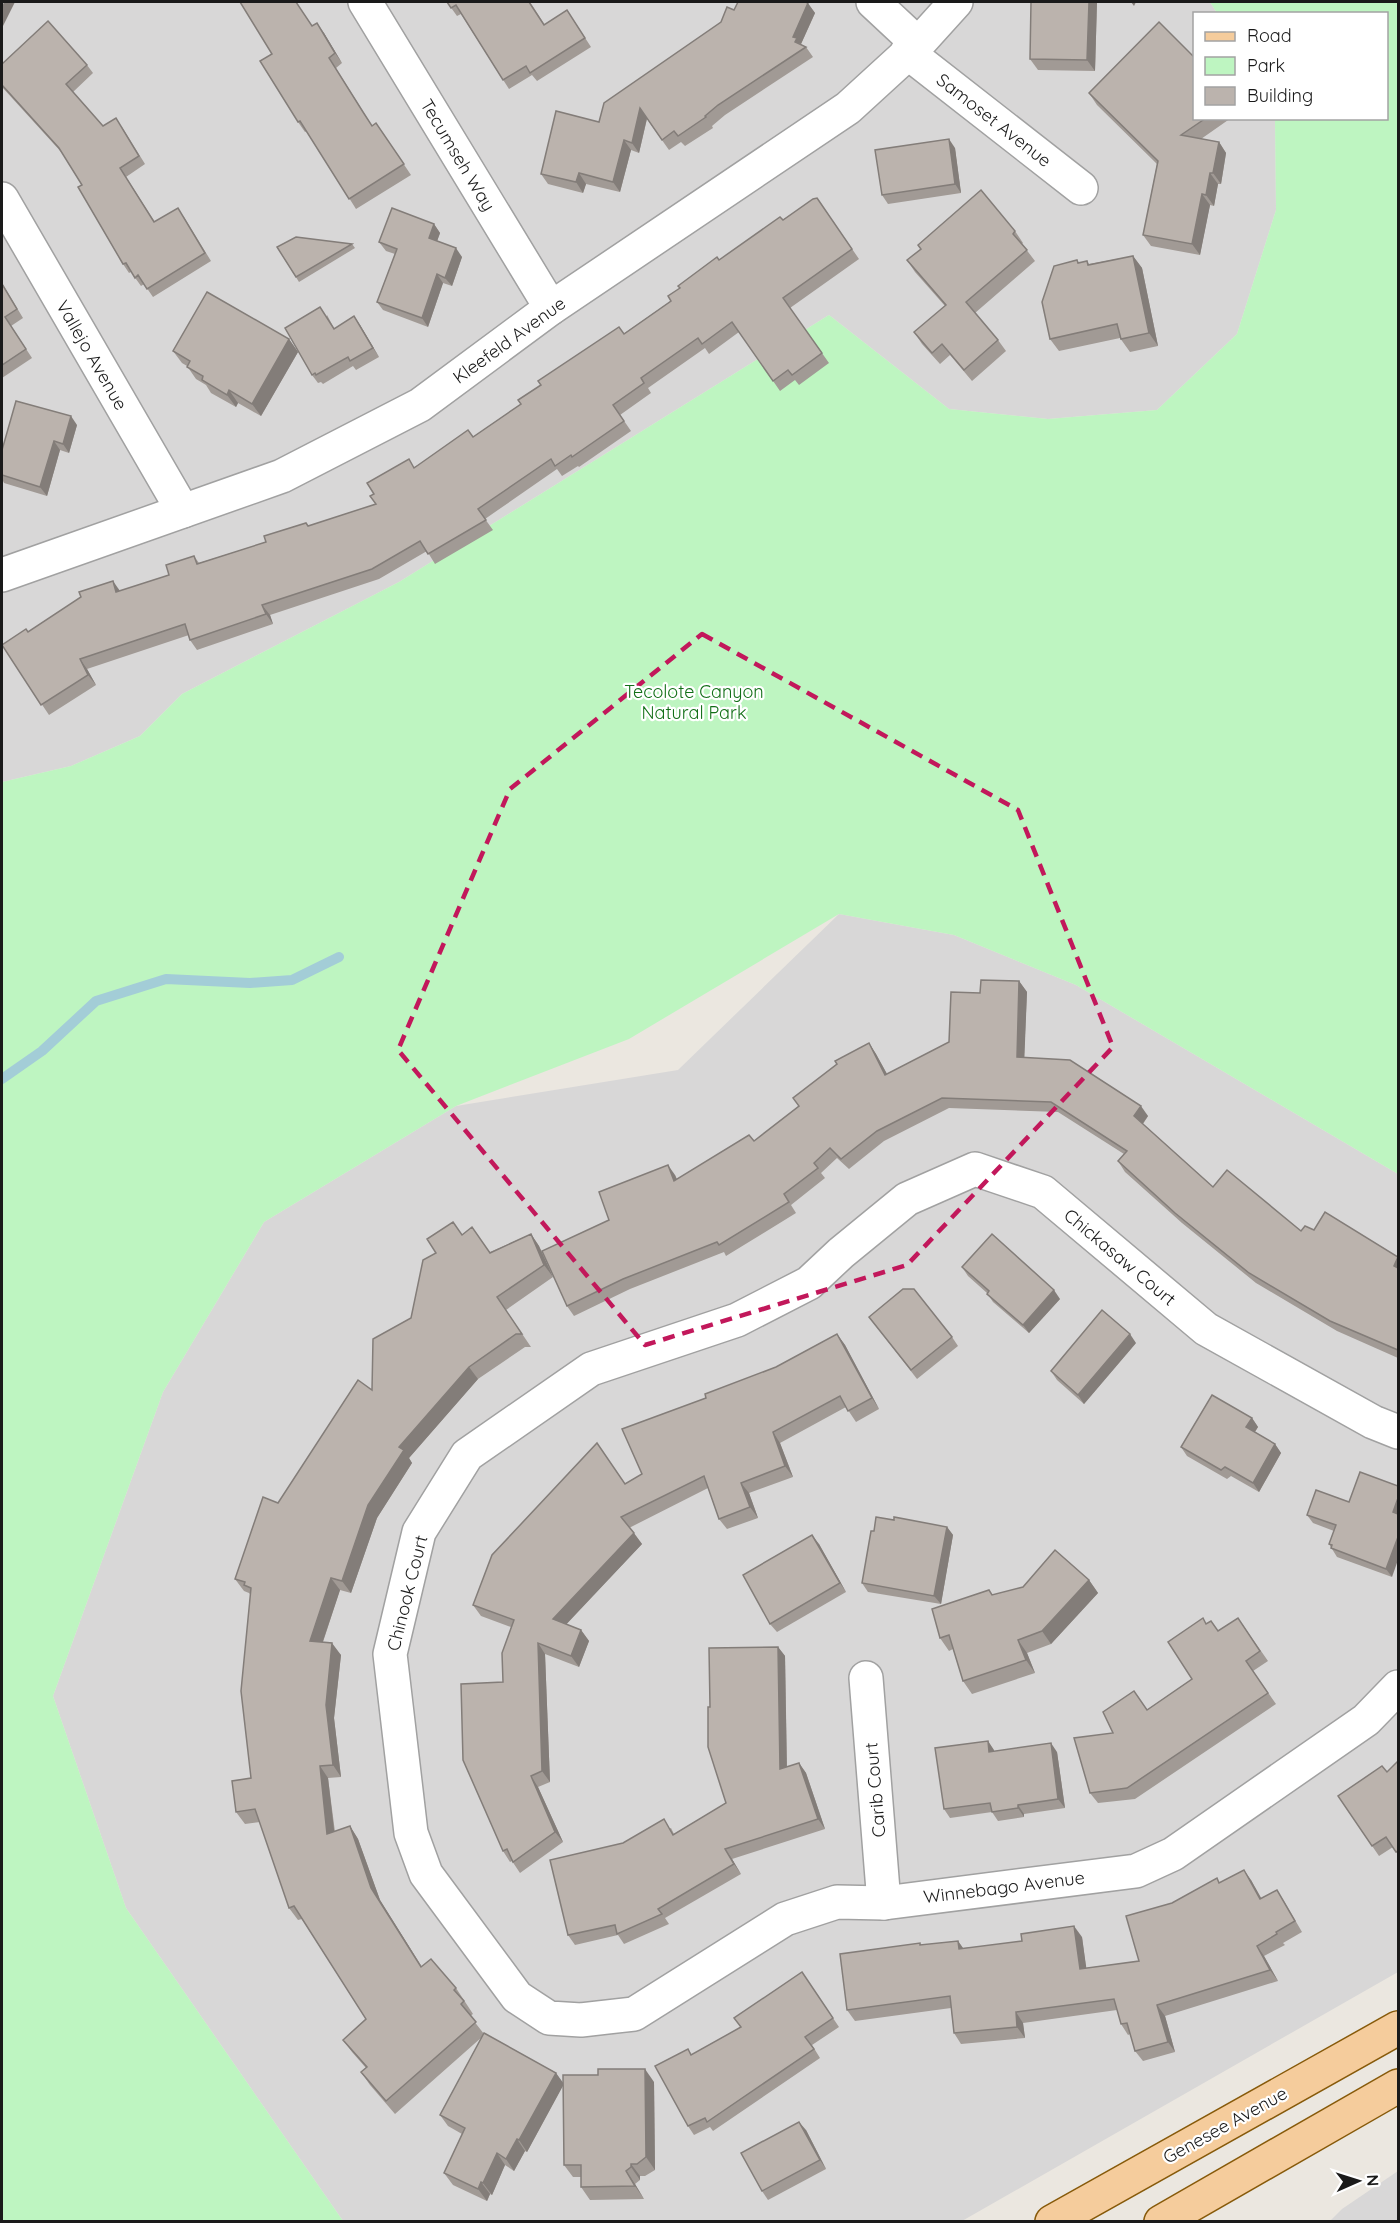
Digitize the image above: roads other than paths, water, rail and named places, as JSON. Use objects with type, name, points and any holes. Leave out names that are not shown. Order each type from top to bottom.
[{"type":"main road","name":"Genesee Avenue","points":[[1052,2222],[1398,2028]]},
{"type":"main road","points":[[1161,2222],[1398,2086]]},
{"type":"street","name":"Tecumseh Way","points":[[364,2],[551,308]]},
{"type":"street","name":"Samoset Avenue","points":[[873,2],[913,48],[1081,188]]},
{"type":"street","name":"Kleefeld Avenue","points":[[2,575],[282,476],[420,405],[551,308],[848,108],[913,48],[956,2]]},
{"type":"street","name":"Vallejo Avenue","points":[[2,199],[183,511]]},
{"type":"street","name":"Chickasaw Court","points":[[841,1252],[907,1199],[975,1169],[1043,1192],[1206,1329],[1373,1422],[1398,1432]]},
{"type":"street","name":"Chinook Court","points":[[581,2020],[549,2018],[517,1997],[426,1874],[411,1833],[390,1654],[419,1532],[467,1455],[591,1369],[737,1320],[809,1283],[841,1252]]},
{"type":"street","name":"Carib Court","points":[[866,1678],[884,1902]]},
{"type":"street","name":"Winnebago Avenue","points":[[581,2020],[634,2014],[784,1919],[837,1902],[884,1902],[1136,1870],[1173,1854],[1366,1720],[1398,1687]]},
{"type":"waterway","points":[[2,1079],[42,1051],[96,1001],[166,979],[250,983],[292,980],[339,957]]},
{"type":"park label","name":"Tecolote Canyon Natural Park","points":[[694,701]]}]
